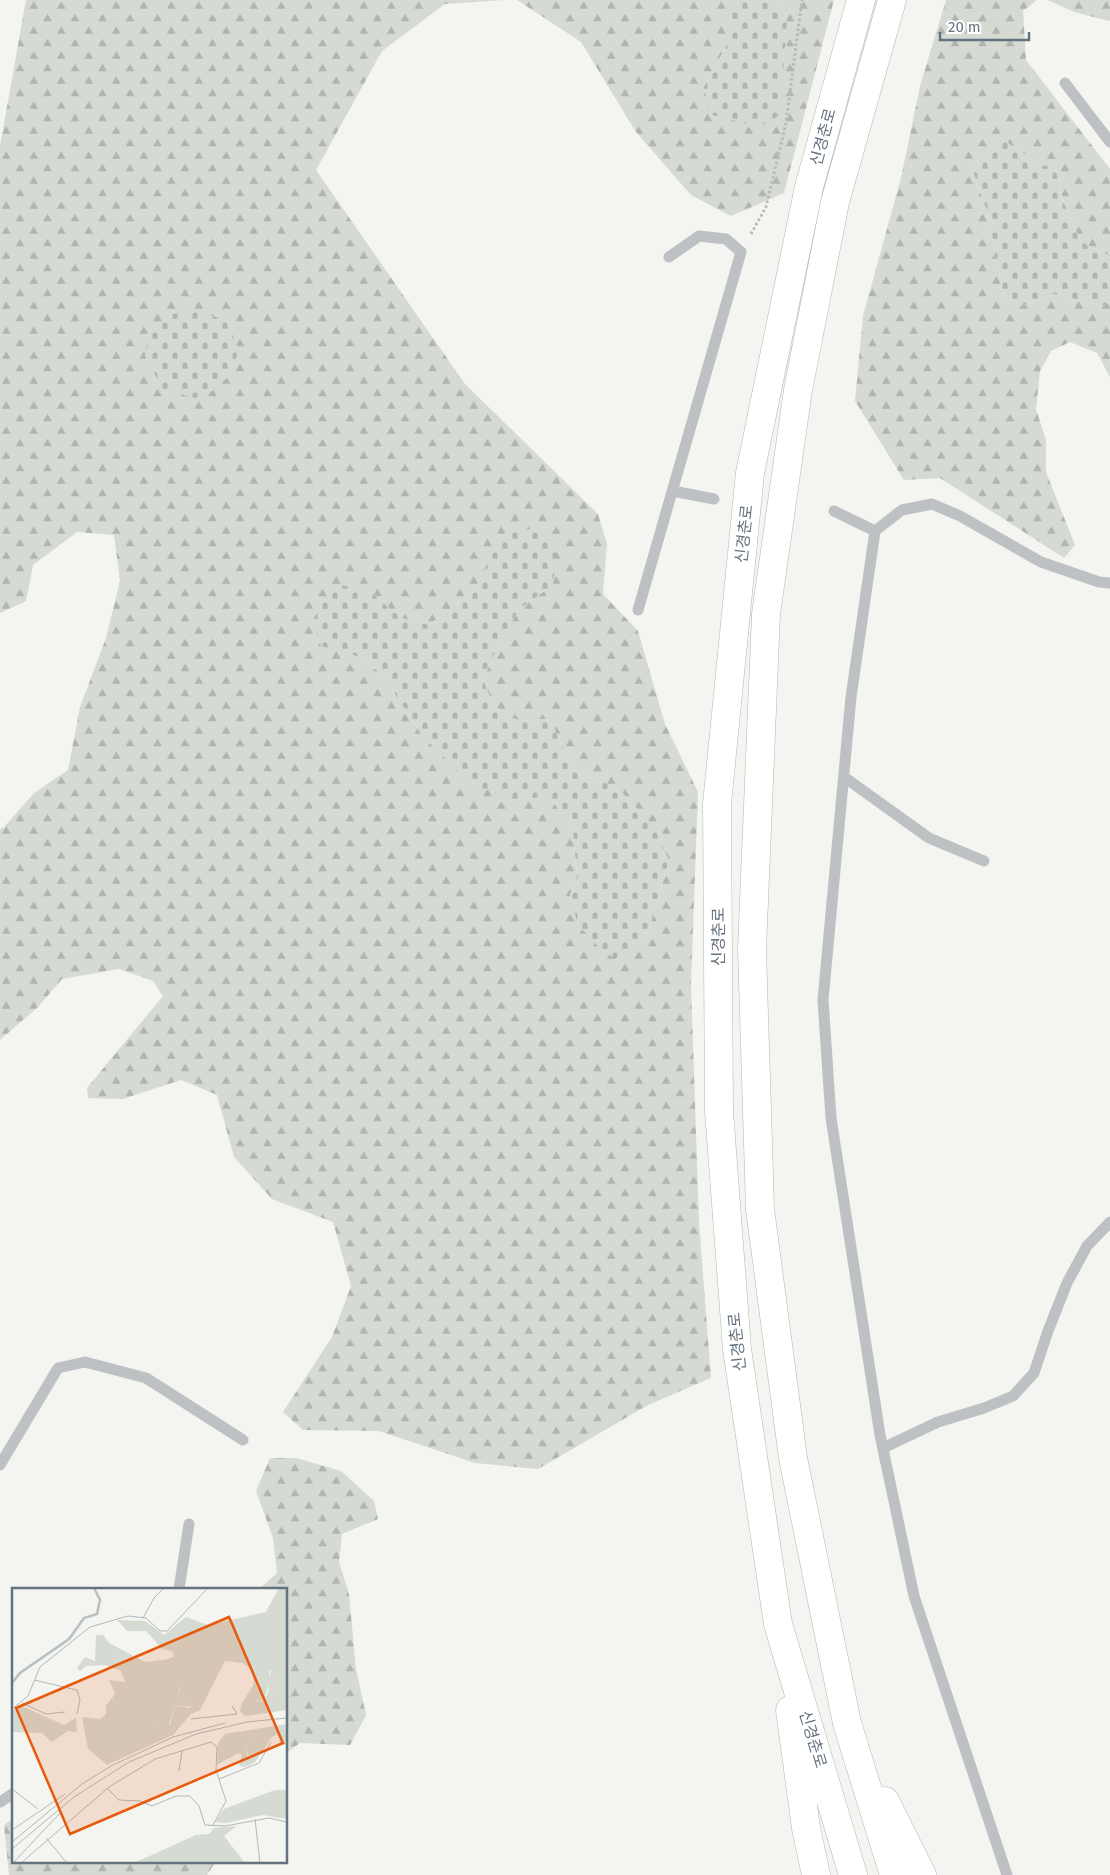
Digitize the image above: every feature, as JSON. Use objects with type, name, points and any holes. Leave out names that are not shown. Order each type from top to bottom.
[{"type":"highway","name":"신경춘로","points":[[853,1875],[778,1624],[738,1359],[719,1111],[717,804],[750,473],[809,187],[861,0]]},
{"type":"highway","name":"신경춘로","points":[[892,0],[835,202],[798,390],[766,614],[752,949],[760,1209],[793,1458],[847,1723],[894,1875]]},
{"type":"highway","points":[[778,1624],[806,1828],[816,1875]]},
{"type":"highway","points":[[847,1723],[922,1875]]},
{"type":"lane","points":[[1065,83],[1110,142]]},
{"type":"lane","points":[[638,610],[741,252],[726,239],[699,236],[669,257]]},
{"type":"lane","points":[[673,491],[714,498]]},
{"type":"lane","points":[[1007,1875],[914,1596],[883,1448],[830,1118],[824,1000],[851,697],[875,531],[902,510],[932,504],[960,516],[1041,562],[1099,582],[1110,583]]},
{"type":"lane","points":[[834,511],[875,531]]},
{"type":"lane","points":[[844,777],[929,838],[984,861]]},
{"type":"lane","points":[[883,1448],[938,1422],[984,1408],[1013,1396],[1034,1372],[1067,1283],[1088,1246],[1110,1222]]},
{"type":"lane","points":[[0,1465],[58,1368],[85,1362],[146,1378],[244,1440]]},
{"type":"lane","points":[[179,1588],[189,1524]]},
{"type":"lane","points":[[0,1802],[12,1794]]},
{"type":"path","points":[[741,252],[766,207],[786,123],[802,0]]},
{"type":"green space","points":[[26,0],[504,0],[445,4],[382,51],[316,170],[465,384],[598,514],[607,544],[603,594],[638,631],[665,724],[698,792],[691,984],[699,1223],[711,1378],[648,1405],[538,1469],[475,1463],[379,1431],[303,1430],[283,1412],[332,1337],[351,1286],[333,1222],[272,1199],[234,1157],[217,1095],[181,1080],[123,1099],[88,1098],[87,1088],[163,996],[153,981],[119,969],[62,979],[38,1007],[0,1040],[0,829],[4,827],[34,793],[68,770],[80,707],[106,638],[120,581],[114,535],[77,532],[33,565],[26,601],[0,613],[0,146]],"holes":[[[486,569],[553,585],[519,609],[499,644],[483,679],[493,705],[519,721],[549,719],[576,772],[618,788],[669,860],[646,939],[570,895],[577,876],[573,831],[549,795],[515,800],[422,735],[382,674],[357,656],[368,590],[401,618],[429,625],[474,591]]]},
{"type":"green space","points":[[517,0],[725,0],[729,5],[729,41],[704,87],[787,18],[776,0],[834,0],[784,193],[731,216],[691,195],[636,132],[581,42]]},
{"type":"green space","points":[[725,0],[776,0],[787,18],[780,115],[759,127],[709,114],[704,87],[729,41],[729,5]]},
{"type":"green space","points":[[946,0],[1037,0],[1023,11],[1026,60],[1110,169],[1110,256],[1081,242],[1064,203],[1055,167],[1040,165],[1002,139],[971,166],[986,208],[1004,297],[1023,305],[1054,294],[1102,306],[1110,302],[1110,377],[1097,353],[1070,342],[1051,351],[1040,371],[1036,409],[1046,440],[1046,472],[1075,545],[1064,558],[940,478],[904,480],[855,401],[863,316],[901,178],[920,86]]},
{"type":"green space","points":[[1048,0],[1110,0],[1110,20],[1074,12]]},
{"type":"green space","points":[[1002,139],[1040,165],[1055,167],[1064,203],[1081,242],[1110,256],[1110,302],[1102,306],[1054,294],[1023,305],[1004,297],[986,208],[971,166]]},
{"type":"green space","points":[[193,311],[227,320],[237,346],[236,369],[214,390],[195,398],[163,389],[145,356],[148,340],[167,315]]},
{"type":"green space","points":[[532,529],[558,543],[553,585],[519,609],[499,644],[483,679],[493,705],[519,721],[549,719],[576,772],[618,788],[654,827],[669,860],[646,939],[615,959],[601,949],[578,925],[570,895],[577,876],[573,831],[549,796],[515,800],[470,784],[422,735],[382,674],[357,656],[321,646],[312,621],[335,584],[368,590],[401,618],[429,625],[474,591],[502,534]]},
{"type":"green space","points":[[270,1458],[296,1458],[341,1471],[374,1501],[378,1519],[342,1534],[339,1562],[349,1594],[356,1669],[366,1715],[350,1745],[300,1743],[288,1752],[288,1588],[260,1588],[277,1573],[273,1538],[256,1491]]},
{"type":"green space","points":[[12,1819],[12,1862],[215,1862],[207,1875],[9,1875],[4,1825]]}]
